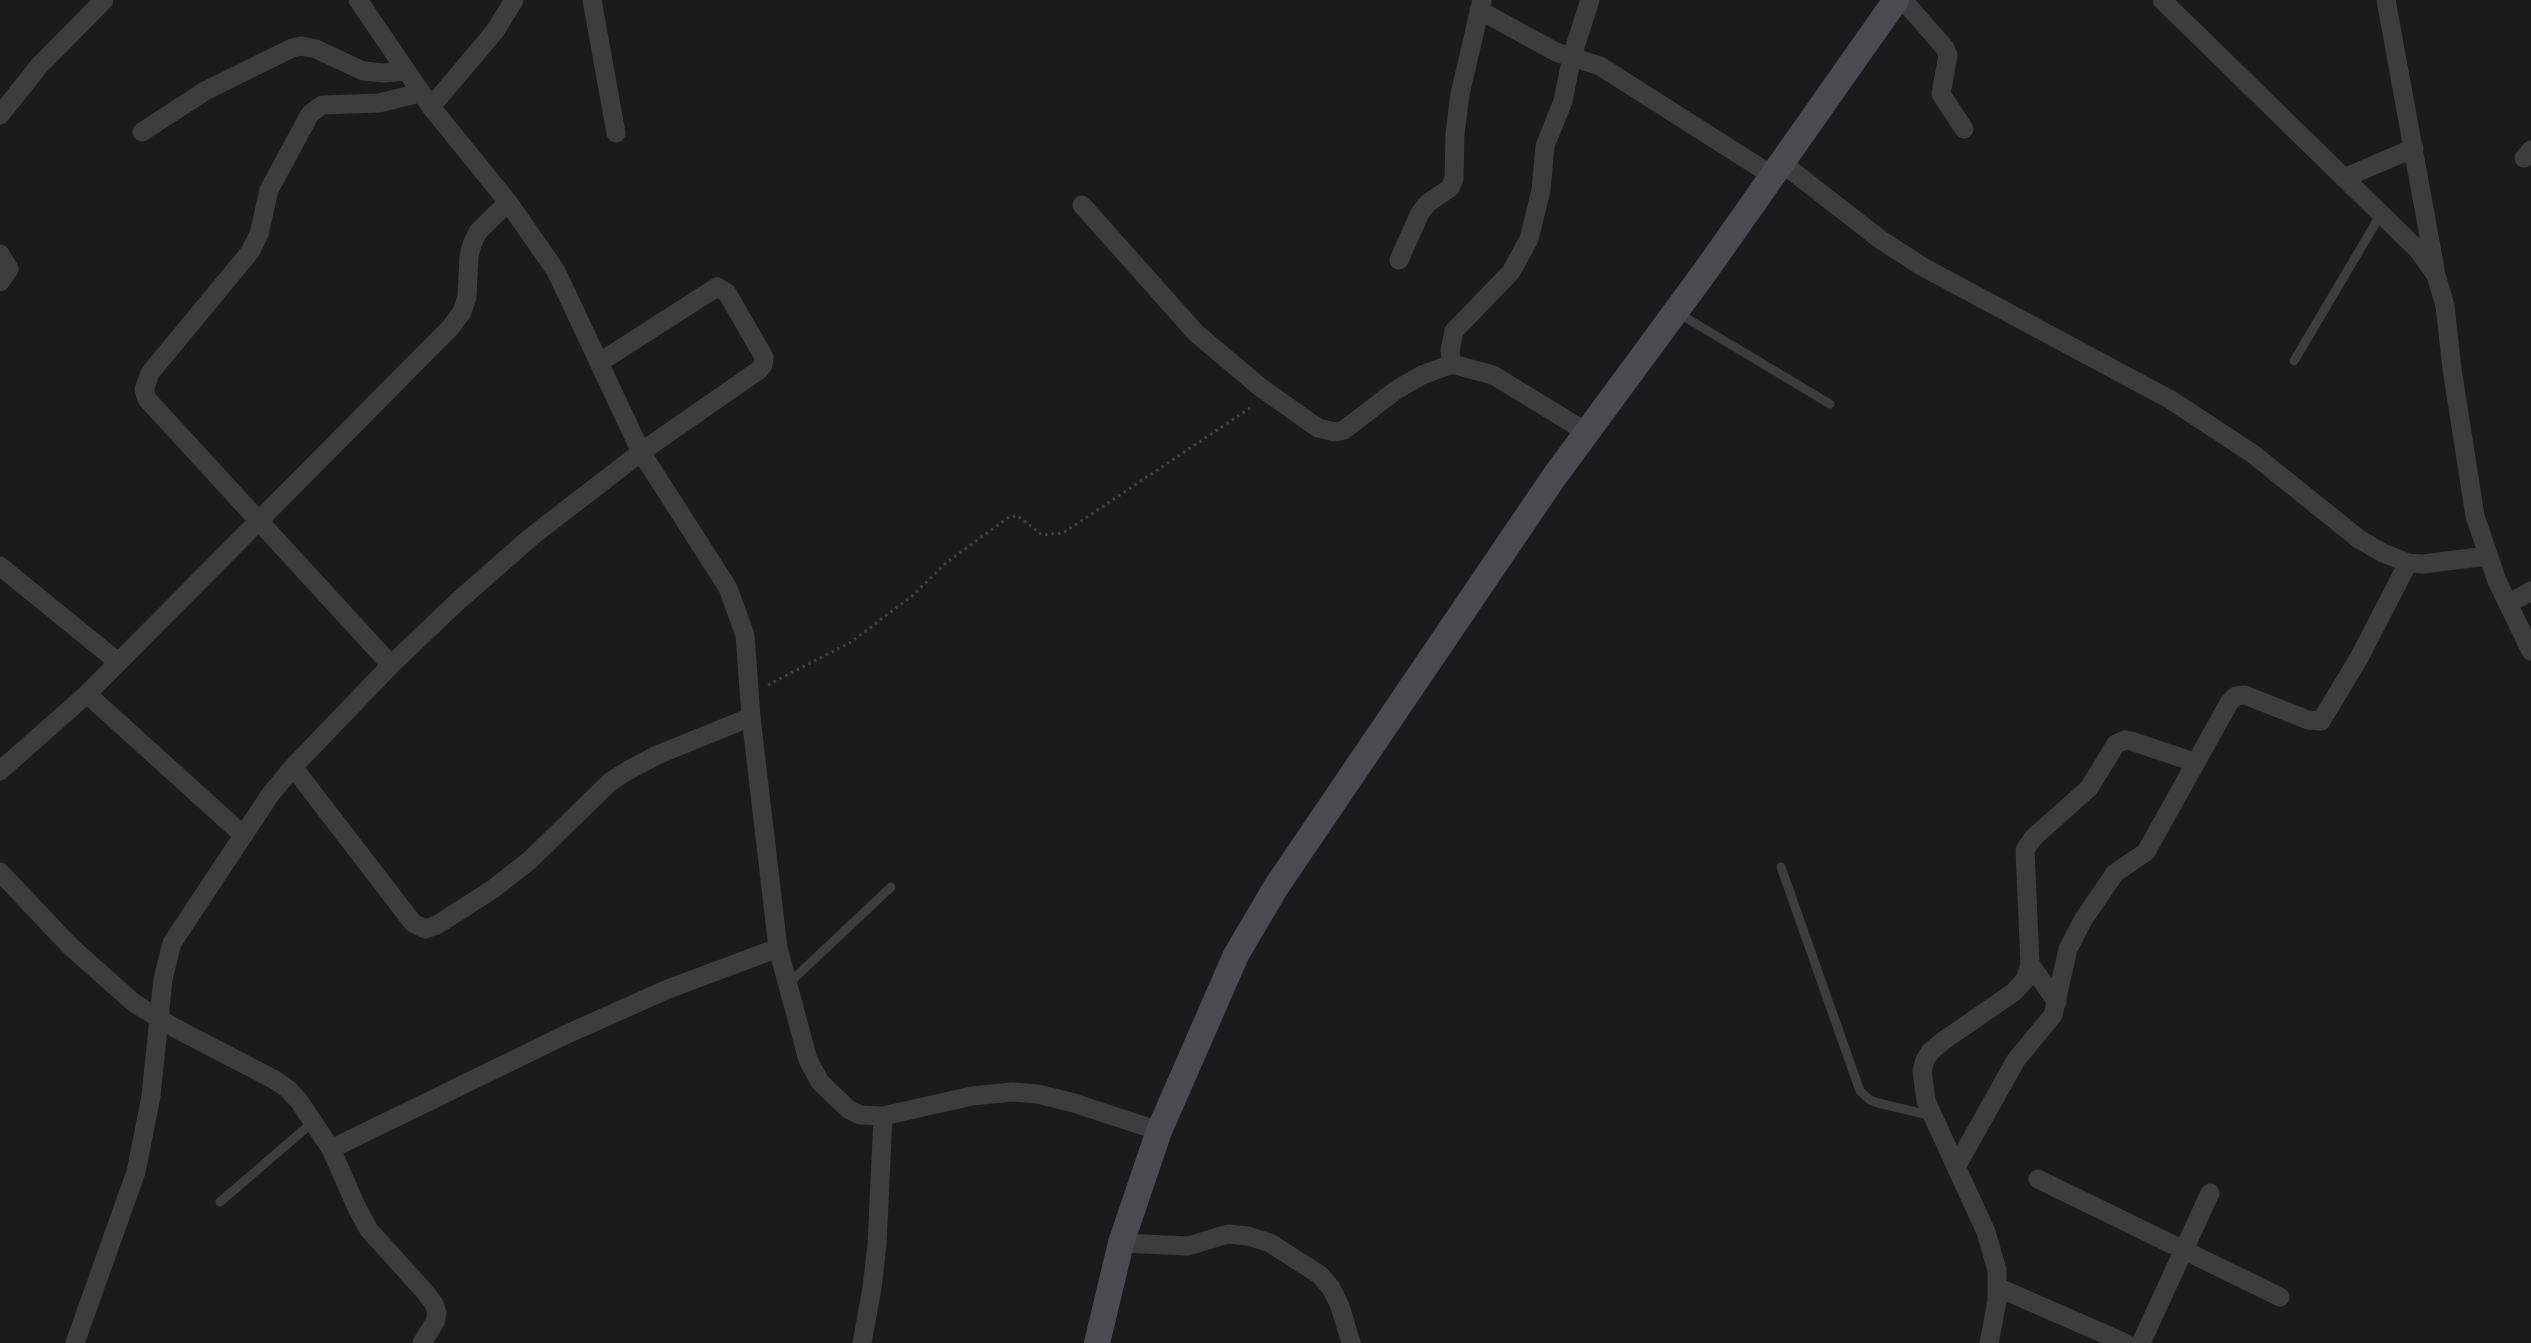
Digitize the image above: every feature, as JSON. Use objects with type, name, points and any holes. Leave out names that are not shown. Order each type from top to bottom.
[{"type":"main road","points":[[1097,1343],[1121,1242],[1159,1131],[1236,955],[1276,886],[1554,477],[1778,170],[1896,0]]},
{"type":"street","points":[[0,115],[39,66],[104,0]]},
{"type":"street","points":[[358,0],[425,100],[508,202],[556,270],[641,452],[728,588],[745,635],[751,717],[778,948],[808,1060],[820,1082],[848,1109],[860,1115],[883,1116],[972,1096],[1012,1092],[1038,1094],[1074,1103],[1159,1131]]},
{"type":"street","points":[[391,665],[147,398],[144,390],[146,381],[250,252],[259,234],[271,184],[310,114],[322,105],[425,100],[495,31],[514,0]]},
{"type":"street","points":[[592,0],[616,133]]},
{"type":"street","points":[[1452,364],[1450,351],[1454,331],[1511,272],[1529,239],[1541,190],[1545,146],[1563,101],[1572,56],[1590,0]]},
{"type":"street","points":[[1903,0],[1945,48],[1947,62],[1941,94],[1964,128]]},
{"type":"street","points":[[2162,0],[2418,250],[2436,275]]},
{"type":"street","points":[[2386,0],[2436,275],[2445,306],[2452,369],[2475,516],[2487,556],[2531,651]]},
{"type":"street","points":[[1399,260],[1420,212],[1452,183],[1457,114],[1480,5],[1549,48],[1600,66],[1778,170],[1901,253],[2171,400],[2253,454],[2360,539],[2383,553],[2408,564],[2423,564],[2487,556]]},
{"type":"street","points":[[142,132],[206,91],[292,48],[301,46],[316,49],[363,72],[406,71]]},
{"type":"street","points":[[2344,178],[2414,148]]},
{"type":"street","points":[[0,771],[87,694],[458,319],[467,297],[469,256],[472,244],[478,232],[508,202]]},
{"type":"street","points":[[1082,205],[1196,333],[1271,395],[1318,428],[1335,432],[1344,430],[1396,390],[1422,375],[1452,364],[1494,375],[1583,439]]},
{"type":"street","points":[[0,254],[9,269],[0,282]]},
{"type":"street","points":[[75,1343],[136,1172],[150,1096],[163,979],[172,943],[243,835],[292,767],[391,665],[457,602],[524,544],[641,452],[759,370],[764,362],[762,353],[727,293],[716,287],[600,362]]},
{"type":"street","points":[[1956,1167],[2016,1060],[2030,1041],[2049,1023],[2057,1002],[2068,949],[2073,936],[2115,873],[2146,852],[2228,703],[2236,696],[2245,695],[2255,697],[2308,720],[2321,720],[2359,658],[2408,564]]},
{"type":"street","points":[[0,566],[118,662]]},
{"type":"street","points":[[2508,604],[2531,591]]},
{"type":"street","points":[[87,694],[243,835]]},
{"type":"street","points":[[292,767],[412,923],[425,929],[437,925],[493,889],[530,860],[610,782],[657,755],[751,717]]},
{"type":"street","points":[[1989,1343],[1997,1287],[1997,1270],[1986,1232],[1933,1116],[1922,1084],[1922,1071],[1925,1060],[1943,1041],[2014,992],[2025,980],[2030,964],[2024,856],[2028,844],[2089,788],[2112,747],[2120,741],[2131,741],[2194,762]]},
{"type":"street","points":[[0,872],[70,946],[134,1003],[288,1089],[314,1122],[331,1149],[357,1208],[369,1230],[434,1304],[435,1322],[422,1343]]},
{"type":"street","points":[[331,1149],[565,1035],[668,989],[778,948]]},
{"type":"street","points":[[2030,964],[2057,1002]]},
{"type":"street","points":[[861,1343],[877,1245],[883,1116]]},
{"type":"street","points":[[2038,1179],[2280,1297]]},
{"type":"street","points":[[2141,1343],[2210,1193]]},
{"type":"street","points":[[1121,1242],[1188,1246],[1228,1234],[1248,1236],[1270,1243],[1320,1276],[1331,1288],[1340,1306],[1351,1343]]},
{"type":"street","points":[[1997,1287],[2125,1343]]},
{"type":"lane","points":[[2294,361],[2381,214]]},
{"type":"lane","points":[[1676,312],[1830,404]]},
{"type":"lane","points":[[1781,867],[1860,1091],[1870,1100],[1878,1103],[1933,1116]]},
{"type":"lane","points":[[787,985],[891,887]]},
{"type":"lane","points":[[220,1202],[314,1122]]},
{"type":"path","points":[[749,694],[851,642],[912,596],[946,563],[1009,517],[1018,516],[1042,535],[1063,533],[1271,395]]}]
